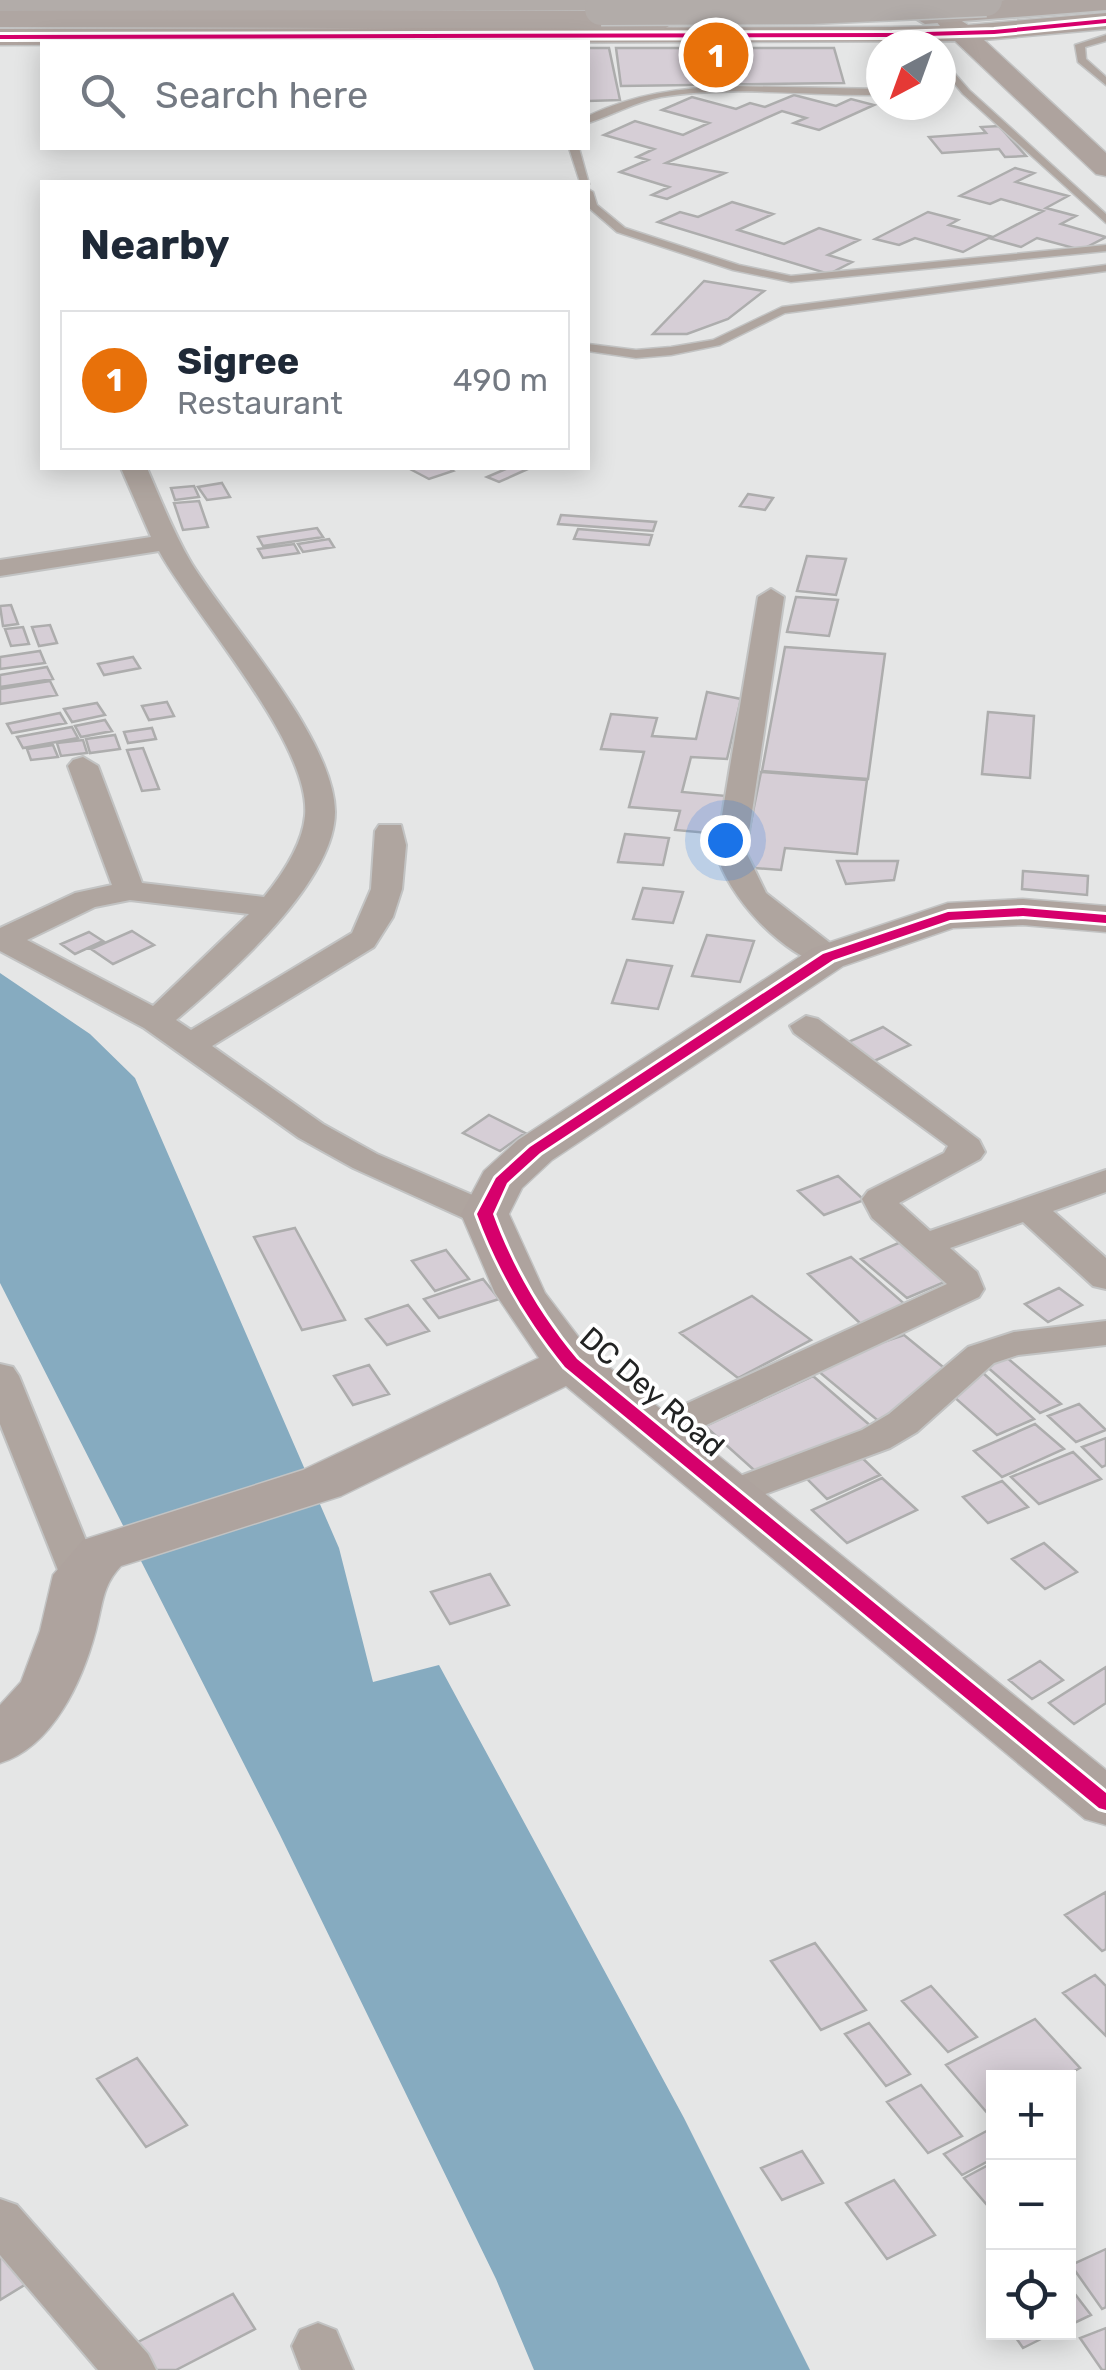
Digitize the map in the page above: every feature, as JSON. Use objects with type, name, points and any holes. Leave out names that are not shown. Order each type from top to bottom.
[{"type":"highway","points":[[591,6],[773,0]]},
{"type":"highway","points":[[0,5],[591,6],[966,13]]},
{"type":"main road","points":[[0,18],[769,20],[966,13],[1106,1]]},
{"type":"street","points":[[930,30],[966,13],[1106,20]]},
{"type":"street","points":[[966,13],[1064,91]]},
{"type":"street","points":[[966,13],[1106,168]]},
{"type":"street","points":[[0,37],[866,40]]},
{"type":"street","points":[[135,470],[163,532],[262,683],[316,789],[320,814],[312,842],[270,907],[234,950],[156,1021]]},
{"type":"street","points":[[0,549],[163,532]]},
{"type":"street","points":[[0,568],[163,532]]},
{"type":"street","points":[[771,597],[731,852],[734,871],[769,913],[828,958]]},
{"type":"street","points":[[83,766],[130,892]]},
{"type":"street","points":[[190,1046],[363,940],[378,923],[392,850],[390,832]]},
{"type":"street","points":[[1,939],[86,900],[130,892],[270,907]]},
{"type":"street","points":[[1,939],[156,1021],[311,1131],[365,1161],[485,1214],[500,1182],[535,1150],[828,958],[948,916],[1023,912],[1106,920]]},
{"type":"street","points":[[656,1433],[966,1289],[964,1280],[884,1210],[880,1199],[968,1152],[962,1140],[806,1026]]},
{"type":"street","points":[[925,1245],[1106,1180]]},
{"type":"street","points":[[1027,1206],[1106,1278]]},
{"type":"street","name":"DC Dey Road","points":[[485,1214],[506,1272],[540,1328],[570,1363],[1106,1803]]},
{"type":"street","points":[[730,1494],[876,1439],[903,1423],[981,1355],[1014,1344],[1106,1333]]},
{"type":"street","points":[[91,1564],[322,1483],[570,1363]]},
{"type":"street","points":[[0,1376],[91,1564],[46,1691],[0,1742]]},
{"type":"street","points":[[0,2220],[130,2370]]},
{"type":"lane","points":[[1106,38],[1080,44],[1082,60],[1106,82]]},
{"type":"lane","points":[[956,80],[1106,220]]},
{"type":"lane","points":[[590,119],[627,102],[680,92],[866,92]]},
{"type":"lane","points":[[575,150],[584,180]]},
{"type":"lane","points":[[590,199],[592,206],[622,230],[700,258],[791,280],[1106,248]]},
{"type":"lane","points":[[590,348],[636,354],[671,351],[716,343],[782,310],[1106,268]]},
{"type":"water","points":[[0,973],[90,1034],[135,1078],[339,1548],[373,1682],[439,1665],[684,2118],[810,2370],[534,2370],[496,2279],[280,1835],[0,1283]]},
{"type":"building","points":[[590,48],[609,48],[620,100],[590,101]]},
{"type":"building","points":[[616,48],[834,48],[844,83],[621,86]]},
{"type":"building","points":[[794,95],[836,106],[851,99],[866,103],[866,109],[819,130],[794,123],[806,118],[782,111],[666,163],[725,173],[667,199],[652,195],[669,187],[620,172],[648,160],[637,157],[654,149],[604,135],[635,121],[683,135],[709,123],[662,110],[692,97],[736,109],[750,103],[765,107]]},
{"type":"building","points":[[999,126],[1026,156],[1005,157],[999,149],[942,153],[929,137],[986,133],[981,127]]},
{"type":"building","points":[[1015,168],[1034,173],[1016,182],[1068,196],[1046,208],[1076,216],[1061,224],[1106,237],[1081,250],[1037,238],[1021,247],[989,238],[963,252],[915,238],[899,245],[875,239],[928,212],[958,220],[949,225],[993,237],[1043,211],[1001,199],[990,204],[960,196]]},
{"type":"building","points":[[732,202],[773,214],[738,230],[784,244],[819,228],[859,240],[828,255],[852,262],[829,274],[658,222],[680,212],[698,217]]},
{"type":"building","points":[[704,281],[764,291],[728,319],[687,334],[653,334]]},
{"type":"building","points":[[412,470],[453,471],[429,479]]},
{"type":"building","points":[[503,470],[526,470],[499,482],[487,477]]},
{"type":"building","points":[[222,483],[230,497],[207,500],[198,487]]},
{"type":"building","points":[[194,486],[199,497],[175,500],[171,488]]},
{"type":"building","points":[[748,494],[773,498],[765,510],[740,506]]},
{"type":"building","points":[[199,501],[208,527],[183,530],[174,503]]},
{"type":"building","points":[[561,515],[656,522],[653,531],[558,524]]},
{"type":"building","points":[[317,528],[323,537],[263,546],[258,537]]},
{"type":"building","points":[[578,529],[652,535],[649,545],[574,539]]},
{"type":"building","points":[[329,539],[334,547],[303,552],[298,544]]},
{"type":"building","points":[[294,544],[299,553],[263,558],[258,549]]},
{"type":"building","points":[[807,556],[846,559],[836,595],[797,591]]},
{"type":"building","points":[[796,597],[838,600],[829,636],[787,632]]},
{"type":"building","points":[[11,605],[18,624],[3,626],[0,606]]},
{"type":"building","points":[[50,625],[57,643],[39,646],[32,627]]},
{"type":"building","points":[[23,627],[29,644],[11,646],[5,629]]},
{"type":"building","points":[[785,647],[885,654],[868,779],[762,771]]},
{"type":"building","points":[[40,651],[45,663],[0,669],[0,657]]},
{"type":"building","points":[[133,657],[140,668],[104,675],[98,664]]},
{"type":"building","points":[[47,667],[53,679],[0,687],[0,675]]},
{"type":"building","points":[[50,681],[57,695],[0,704],[0,689]]},
{"type":"building","points":[[707,692],[741,699],[727,759],[691,757],[682,792],[727,796],[719,834],[675,830],[680,811],[629,807],[644,752],[601,749],[611,714],[657,718],[652,736],[696,739]]},
{"type":"building","points":[[167,702],[174,716],[149,720],[142,706]]},
{"type":"building","points":[[97,703],[105,715],[72,722],[64,709]]},
{"type":"building","points":[[988,712],[1034,716],[1030,778],[982,774]]},
{"type":"building","points":[[60,713],[66,723],[12,733],[7,724]]},
{"type":"building","points":[[105,720],[112,731],[81,737],[75,726]]},
{"type":"building","points":[[72,727],[78,738],[23,748],[17,737]]},
{"type":"building","points":[[152,728],[156,739],[128,743],[124,732]]},
{"type":"building","points":[[115,735],[120,749],[90,753],[86,739]]},
{"type":"building","points":[[83,740],[87,753],[61,756],[57,743]]},
{"type":"building","points":[[53,745],[58,757],[31,760],[27,749]]},
{"type":"building","points":[[143,748],[159,789],[142,791],[127,750]]},
{"type":"building","points":[[761,772],[867,780],[857,854],[785,848],[781,870],[742,867]]},
{"type":"building","points":[[625,834],[669,838],[663,865],[618,862]]},
{"type":"building","points":[[837,861],[898,861],[894,880],[846,884]]},
{"type":"building","points":[[1023,871],[1088,876],[1087,895],[1022,889]]},
{"type":"building","points":[[643,888],[683,892],[673,923],[633,919]]},
{"type":"building","points":[[132,931],[154,945],[113,964],[91,949]]},
{"type":"building","points":[[89,932],[103,941],[75,954],[61,944]]},
{"type":"building","points":[[707,935],[754,941],[740,982],[692,976]]},
{"type":"building","points":[[627,960],[672,966],[658,1009],[612,1003]]},
{"type":"building","points":[[883,1027],[910,1045],[874,1061],[848,1042]]},
{"type":"building","points":[[489,1115],[525,1133],[500,1151],[463,1133]]},
{"type":"building","points":[[838,1176],[864,1200],[824,1215],[798,1191]]},
{"type":"building","points":[[295,1228],[345,1320],[302,1330],[254,1237]]},
{"type":"building","points":[[901,1242],[947,1281],[907,1298],[861,1259]]},
{"type":"building","points":[[446,1250],[469,1279],[435,1291],[412,1261]]},
{"type":"building","points":[[851,1257],[908,1307],[863,1326],[808,1274]]},
{"type":"building","points":[[483,1279],[499,1299],[439,1318],[424,1299]]},
{"type":"building","points":[[1059,1288],[1082,1305],[1048,1322],[1025,1304]]},
{"type":"building","points":[[752,1296],[811,1340],[738,1378],[680,1333]]},
{"type":"building","points":[[408,1305],[429,1331],[387,1345],[366,1319]]},
{"type":"building","points":[[904,1335],[948,1371],[882,1424],[812,1366]]},
{"type":"building","points":[[1005,1356],[1061,1404],[1040,1413],[985,1365]]},
{"type":"building","points":[[369,1365],[389,1394],[353,1405],[334,1376]]},
{"type":"building","points":[[983,1373],[1034,1419],[997,1435],[945,1389]]},
{"type":"building","points":[[813,1376],[872,1427],[764,1479],[705,1426]]},
{"type":"building","points":[[1079,1404],[1106,1430],[1076,1442],[1048,1416]]},
{"type":"building","points":[[1035,1424],[1064,1449],[1002,1477],[974,1451]]},
{"type":"building","points":[[1106,1438],[1106,1465],[1102,1467],[1082,1447]]},
{"type":"building","points":[[854,1450],[880,1475],[827,1499],[802,1474]]},
{"type":"building","points":[[1073,1452],[1101,1479],[1039,1504],[1011,1477]]},
{"type":"building","points":[[882,1478],[917,1510],[847,1543],[812,1510]]},
{"type":"building","points":[[1002,1481],[1028,1507],[988,1523],[963,1497]]},
{"type":"building","points":[[1044,1543],[1077,1572],[1045,1589],[1012,1559]]},
{"type":"building","points":[[490,1574],[509,1605],[450,1624],[431,1592]]},
{"type":"building","points":[[1040,1661],[1063,1680],[1032,1699],[1009,1680]]},
{"type":"building","points":[[1106,1667],[1106,1703],[1074,1724],[1049,1703]]},
{"type":"building","points":[[1106,1892],[1106,1949],[1102,1951],[1065,1915]]},
{"type":"building","points":[[815,1943],[866,2010],[821,2030],[771,1961]]},
{"type":"building","points":[[1095,1975],[1106,1986],[1106,2036],[1063,1993]]},
{"type":"building","points":[[931,1986],[977,2037],[948,2052],[902,2001]]},
{"type":"building","points":[[1035,2019],[1080,2068],[986,2070],[986,2112],[946,2065]]},
{"type":"building","points":[[869,2023],[910,2074],[886,2086],[845,2034]]},
{"type":"building","points":[[137,2058],[187,2125],[146,2147],[97,2079]]},
{"type":"building","points":[[921,2085],[962,2136],[928,2153],[887,2102]]},
{"type":"building","points":[[986,2131],[986,2162],[962,2175],[944,2154]]},
{"type":"building","points":[[802,2151],[823,2183],[782,2200],[761,2168]]},
{"type":"building","points":[[986,2166],[986,2204],[964,2178]]},
{"type":"building","points":[[894,2180],[935,2235],[887,2259],[846,2203]]},
{"type":"building","points":[[1106,2249],[1106,2307],[1102,2309],[1076,2272],[1076,2263]]},
{"type":"building","points":[[0,2250],[36,2278],[0,2300]]},
{"type":"building","points":[[233,2294],[255,2329],[176,2370],[152,2370],[136,2343]]},
{"type":"building","points":[[1076,2295],[1091,2315],[1076,2322]]},
{"type":"building","points":[[1106,2328],[1106,2370],[1102,2370],[1080,2338]]},
{"type":"building","points":[[1018,2340],[1039,2340],[1023,2348]]},
{"type":"cycle path","points":[[0,37],[892,35],[994,32],[1106,21]]},
{"type":"cycle path","points":[[1106,919],[1023,912],[948,916],[828,957],[535,1150],[501,1181],[485,1214],[520,1293],[571,1363],[1106,1803]]},
{"type":"place","name":"Sigree","points":[[716,55]]}]
